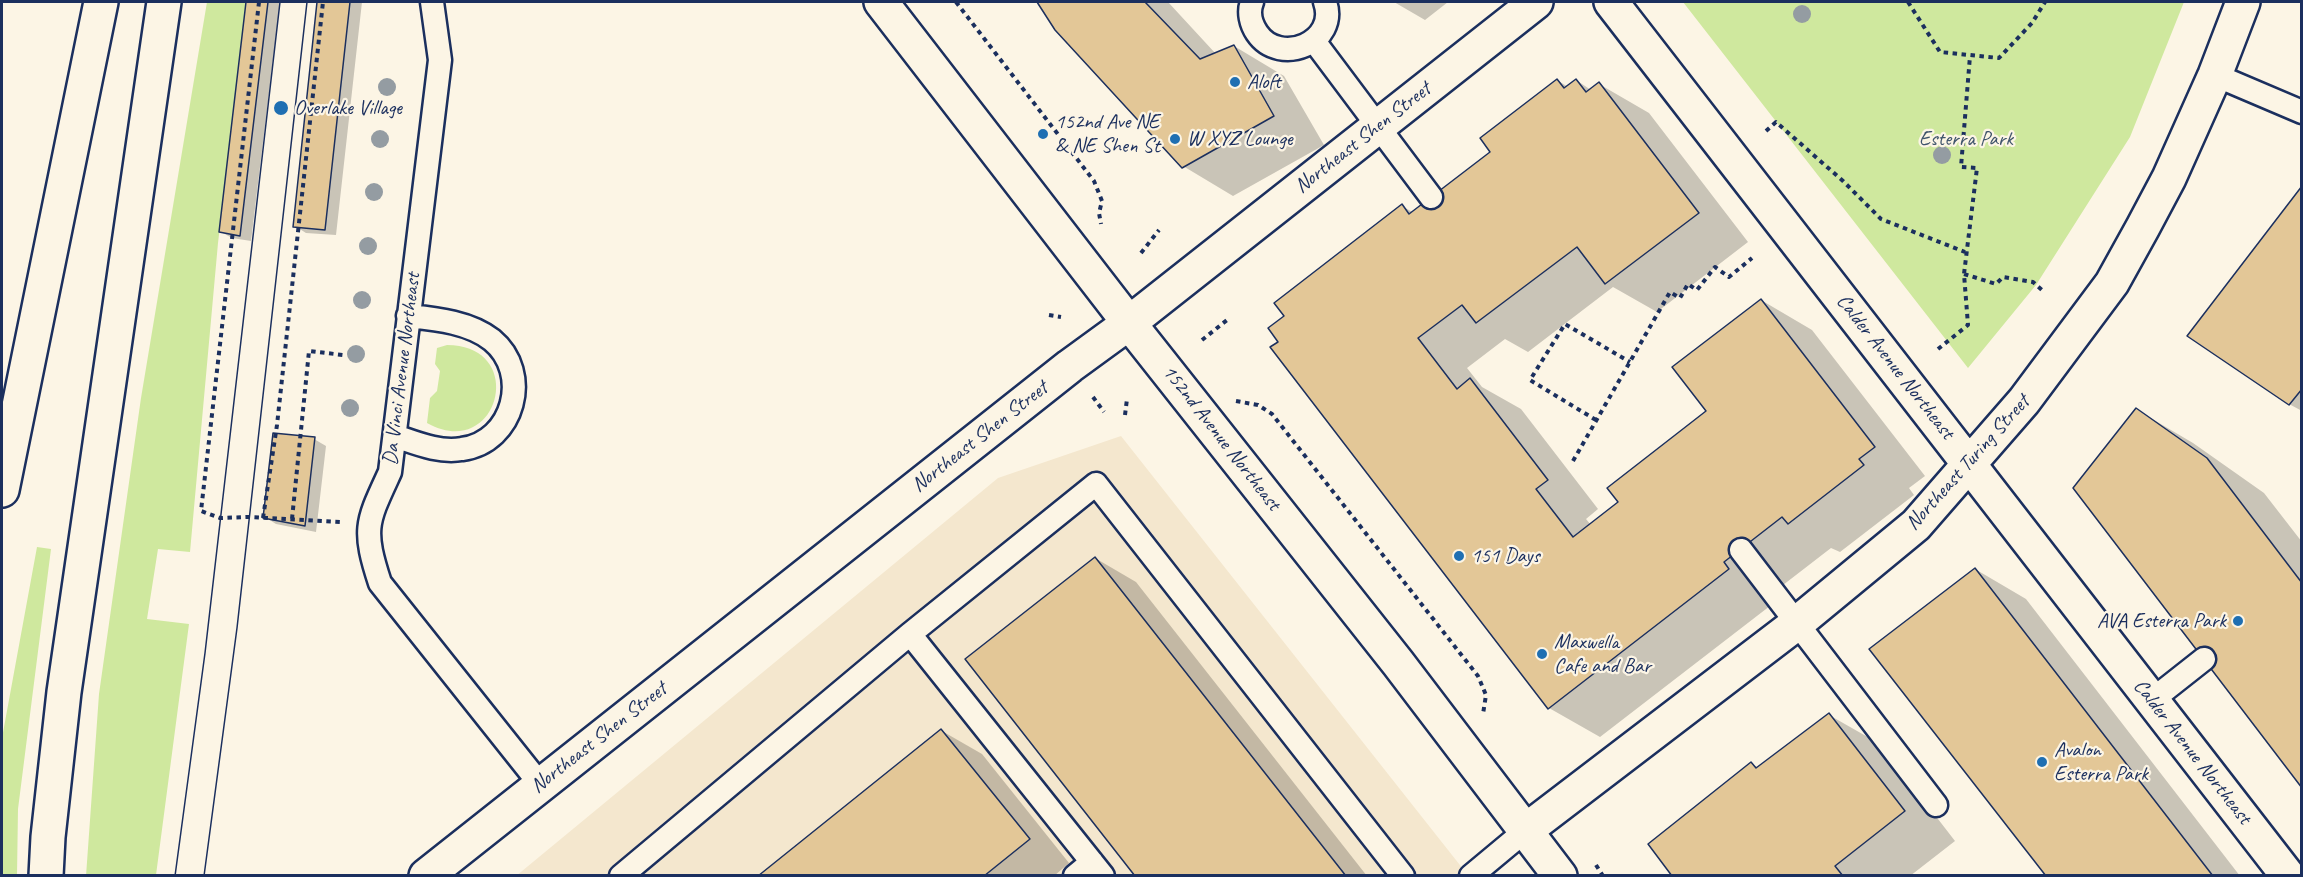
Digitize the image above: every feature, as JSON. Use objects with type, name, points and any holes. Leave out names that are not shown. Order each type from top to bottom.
[{"type":"main road","points":[[2,490],[101,2]]},
{"type":"main road","points":[[46,876],[64,692],[164,2]]},
{"type":"main road","name":"152nd Avenue Northeast","points":[[881,2],[1129,323],[1398,663],[1560,876]]},
{"type":"main road","name":"Northeast Shen Street","points":[[426,876],[1070,366],[1129,323],[1536,2]]},
{"type":"main road","name":"Calder Avenue Northeast","points":[[1611,2],[1970,462],[2288,876]]},
{"type":"main road","name":"Northeast Turing Street","points":[[1525,831],[1796,624],[1916,525],[2024,401],[2112,283],[2169,178],[2215,75],[2243,2]]},
{"type":"lane","name":"Da Vinci Avenue Northeast","points":[[432,2],[440,60],[390,472],[369,517],[369,549],[380,583],[540,784]]},
{"type":"lane","points":[[1252,2],[1252,25],[1263,40],[1279,49],[1297,49],[1314,41],[1325,26],[1327,8],[1325,2]]},
{"type":"lane","points":[[1314,41],[1431,197]]},
{"type":"lane","points":[[2215,75],[2301,112]]},
{"type":"lane","points":[[395,436],[423,446],[446,450],[477,445],[492,437],[502,425],[510,411],[514,396],[514,380],[510,364],[491,339],[460,324],[408,316]]},
{"type":"lane","points":[[624,875],[910,634],[1096,484],[1403,876]]},
{"type":"lane","points":[[1741,550],[1936,805]]},
{"type":"lane","points":[[910,634],[1090,871]]},
{"type":"lane","points":[[2152,700],[2204,659]]},
{"type":"lane","points":[[1471,876],[1525,831]]},
{"type":"path","points":[[259,2],[201,511],[220,518],[343,522]]},
{"type":"path","points":[[263,518],[277,425],[323,2]]},
{"type":"path","points":[[956,2],[1094,181],[1102,201],[1099,213]]},
{"type":"path","points":[[1908,2],[1940,52],[1999,58],[2032,23],[2045,2]]},
{"type":"path","points":[[1938,350],[1968,325],[1964,274],[1965,252],[1977,168],[1961,166],[1970,56]]},
{"type":"path","points":[[1766,131],[1776,122],[1843,181],[1881,219],[1965,252]]},
{"type":"path","points":[[1142,253],[1159,231]]},
{"type":"path","points":[[1573,461],[1671,292],[1680,298],[1688,284],[1697,290],[1715,267],[1728,277],[1752,258]]},
{"type":"path","points":[[1964,274],[1996,284],[2003,277],[2033,282],[2044,292]]},
{"type":"path","points":[[1049,315],[1061,317]]},
{"type":"path","points":[[1202,340],[1227,320]]},
{"type":"path","points":[[1596,420],[1530,380],[1565,324],[1630,362]]},
{"type":"path","points":[[292,519],[309,351],[343,355]]},
{"type":"path","points":[[1093,397],[1104,412]]},
{"type":"path","points":[[1125,415],[1127,399]]},
{"type":"path","points":[[1245,401],[1266,409],[1279,424],[1478,676],[1484,687],[1485,706]]},
{"type":"shaded area","points":[[1121,436],[1467,874],[516,876],[998,478]]},
{"type":"green space","points":[[207,2],[247,2],[218,243],[190,552],[158,549],[147,619],[189,624],[156,875],[86,876],[99,694],[141,398]]},
{"type":"green space","name":"Esterra Park","points":[[1683,2],[2184,2],[2130,137],[2036,285],[1968,368]]},
{"type":"green space","points":[[447,345],[473,350],[489,363],[496,380],[495,399],[487,416],[472,428],[452,431],[427,423],[430,398],[437,391],[440,371],[435,364],[437,348]]},
{"type":"green space","points":[[37,547],[51,549],[18,809],[17,875],[2,875],[2,738]]},
{"type":"building","points":[[246,2],[268,2],[240,236],[219,232]]},
{"type":"building","points":[[317,2],[350,2],[325,230],[293,227]]},
{"type":"building","points":[[1037,2],[1145,2],[1200,59],[1234,45],[1274,116],[1182,168],[1055,30]]},
{"type":"building","points":[[1557,79],[1564,88],[1576,79],[1586,92],[1599,82],[1699,213],[1605,284],[1577,247],[1476,323],[1462,305],[1418,338],[1457,389],[1470,378],[1548,480],[1536,489],[1573,537],[1618,502],[1607,488],[1706,411],[1672,367],[1761,299],[1875,447],[1859,459],[1864,465],[1788,524],[1782,517],[1724,562],[1729,569],[1548,709],[1270,347],[1278,342],[1268,328],[1284,316],[1274,303],[1402,204],[1409,214],[1490,152],[1480,138]]},
{"type":"building","points":[[2302,186],[2302,389],[2289,405],[2187,336]]},
{"type":"building","name":"AVA Esterra Park","points":[[2136,408],[2207,458],[2302,583],[2302,788],[2073,488]]},
{"type":"building","points":[[273,433],[315,437],[305,526],[263,518]]},
{"type":"building","points":[[1095,557],[1346,876],[1135,876],[965,659]]},
{"type":"building","name":"Avalon Esterra Park","points":[[1975,568],[2213,876],[2046,876],[1869,649]]},
{"type":"building","points":[[1829,713],[1905,811],[1835,866],[1843,876],[1672,876],[1648,844],[1751,762],[1756,768]]},
{"type":"building","points":[[941,729],[1030,839],[984,876],[758,876]]},
{"type":"tram line","points":[[175,876],[205,653],[280,2]]},
{"type":"tram line","points":[[204,876],[237,628],[307,2]]},
{"type":"place","name":"Aloft","points":[[1235,82]]},
{"type":"place","name":"Overlake Village","points":[[281,108]]},
{"type":"place","name":"152nd Ave NE & NE Shen St","points":[[1043,134]]},
{"type":"place","name":"W XYZ Lounge","points":[[1175,139]]},
{"type":"place","name":"151 Days","points":[[1459,556]]},
{"type":"place","name":"AVA Esterra Park","points":[[2238,621]]},
{"type":"place","name":"Maxwella Cafe and Bar","points":[[1542,654]]},
{"type":"place","name":"Avalon Esterra Park","points":[[2042,762]]}]
